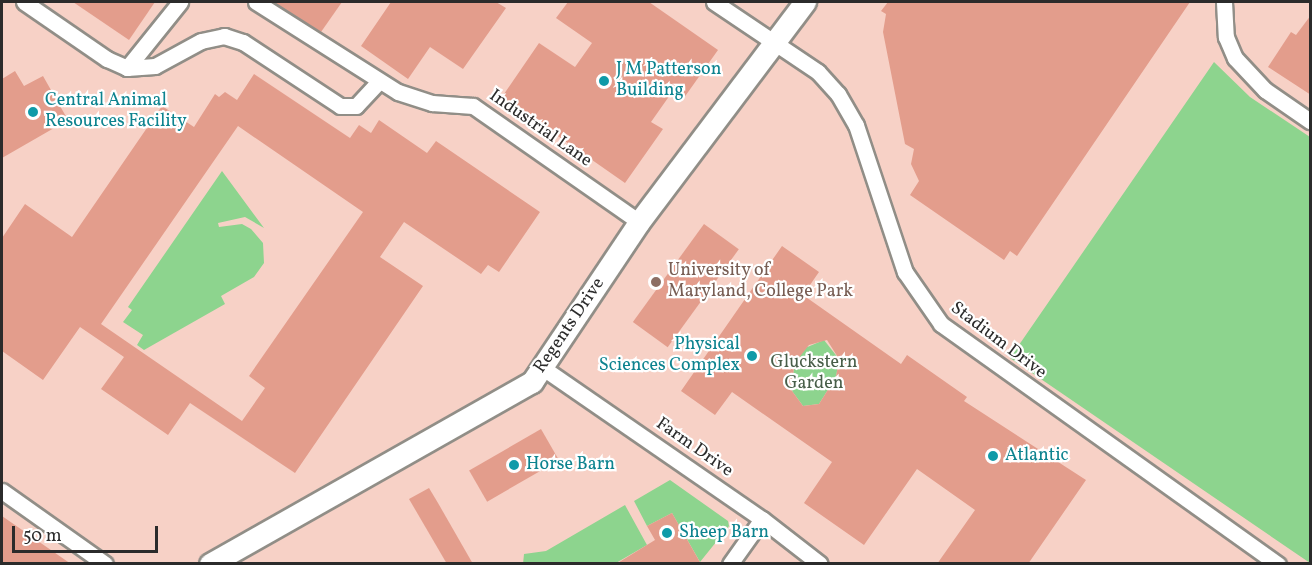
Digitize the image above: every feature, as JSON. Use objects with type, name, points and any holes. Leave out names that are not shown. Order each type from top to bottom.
[{"type":"street","points":[[24,2],[107,59],[128,68],[155,66],[201,41],[224,36],[243,42],[340,105],[356,106],[378,82]]},
{"type":"street","points":[[128,68],[180,2]]},
{"type":"street","name":"Industrial Lane","points":[[256,2],[378,82],[432,103],[473,106],[639,222]]},
{"type":"street","name":"Stadium Drive","points":[[714,2],[818,72],[849,111],[896,254],[913,289],[933,315],[967,346],[1278,564]]},
{"type":"street","name":"Regents Drive","points":[[210,564],[528,384],[543,368],[639,222],[776,44],[805,2]]},
{"type":"street","points":[[1224,2],[1226,37],[1235,58],[1265,90],[1311,121]]},
{"type":"street","name":"Farm Drive","points":[[543,368],[762,519],[820,564]]},
{"type":"street","points":[[2,491],[105,564]]},
{"type":"street","points":[[730,564],[762,519]]},
{"type":"shaded area","name":"University of Maryland, College Park","points":[[2,2],[1310,2],[1310,563],[2,563]]},
{"type":"green space","points":[[1214,62],[1250,97],[1310,137],[1310,563],[1010,358]]},
{"type":"green space","points":[[222,171],[264,228],[245,217],[218,223],[219,227],[242,224],[251,229],[263,243],[264,263],[254,277],[221,296],[225,304],[144,350],[137,345],[143,335],[123,322],[132,310],[128,307]]},
{"type":"green space","name":"Gluckstern Garden","points":[[824,340],[839,359],[836,377],[819,404],[803,406],[792,391],[794,364],[805,348]]},
{"type":"green space","points":[[670,480],[728,521],[729,526],[700,562],[672,513],[647,526],[634,501]]},
{"type":"green space","points":[[625,505],[647,545],[616,563],[523,564],[524,554],[546,551]]},
{"type":"building","points":[[73,2],[155,2],[129,40]]},
{"type":"building","points":[[273,2],[342,2],[321,32]]},
{"type":"building","points":[[391,2],[496,2],[506,8],[463,69],[430,47],[408,79],[361,46]]},
{"type":"building","name":"J M Patterson Building","points":[[568,2],[649,2],[718,50],[681,102],[670,95],[651,122],[663,129],[625,183],[502,97],[539,43],[575,67],[592,43],[556,18]]},
{"type":"building","points":[[888,2],[1190,2],[1017,256],[1010,251],[1004,260],[910,195],[919,181],[911,164],[914,149],[905,144],[883,32],[886,14],[881,11]]},
{"type":"building","points":[[1311,15],[1311,95],[1268,67],[1291,32],[1296,35]]},
{"type":"building","name":"Central Animal Resources Facility","points":[[15,71],[24,86],[43,76],[68,120],[2,158],[2,79]]},
{"type":"building","points":[[254,74],[350,138],[359,125],[371,133],[379,120],[427,153],[436,141],[540,212],[499,272],[488,265],[481,274],[404,222],[380,257],[423,286],[295,473],[190,403],[168,435],[101,389],[124,357],[80,327],[43,380],[2,351],[2,238],[25,204],[72,237],[162,106],[194,127],[215,94],[219,97],[225,92],[237,100]],"holes":[[[238,126],[363,212],[249,376],[265,388],[242,421],[101,324]]]},
{"type":"building","points":[[704,224],[739,249],[668,347],[633,322]]},
{"type":"building","points":[[782,246],[819,272],[803,295],[901,364],[907,355],[967,397],[964,401],[1086,480],[1028,564],[937,564],[975,510],[917,469],[864,545],[804,503],[832,462],[732,392],[715,415],[681,391]],"holes":[[[827,340],[839,359],[836,377],[819,404],[803,406],[792,391],[794,364],[809,345]]]},
{"type":"building","name":"Horse Barn","points":[[541,429],[559,460],[487,502],[469,471]]},
{"type":"building","points":[[429,488],[473,564],[447,564],[409,499]]},
{"type":"building","name":"Sheep Barn","points":[[672,513],[701,564],[616,564],[655,540],[647,526]]},
{"type":"building","points":[[2,516],[71,564],[2,564]]},
{"type":"place","name":"J M Patterson Building","points":[[604,81]]},
{"type":"place","name":"Central Animal Resources Facility","points":[[33,112]]},
{"type":"place","name":"University of Maryland, College Park","points":[[656,282]]},
{"type":"place","name":"Physical Sciences Complex","points":[[752,356]]},
{"type":"place","name":"Atlantic","points":[[993,456]]},
{"type":"place","name":"Horse Barn","points":[[514,465]]},
{"type":"place","name":"Sheep Barn","points":[[667,533]]}]
